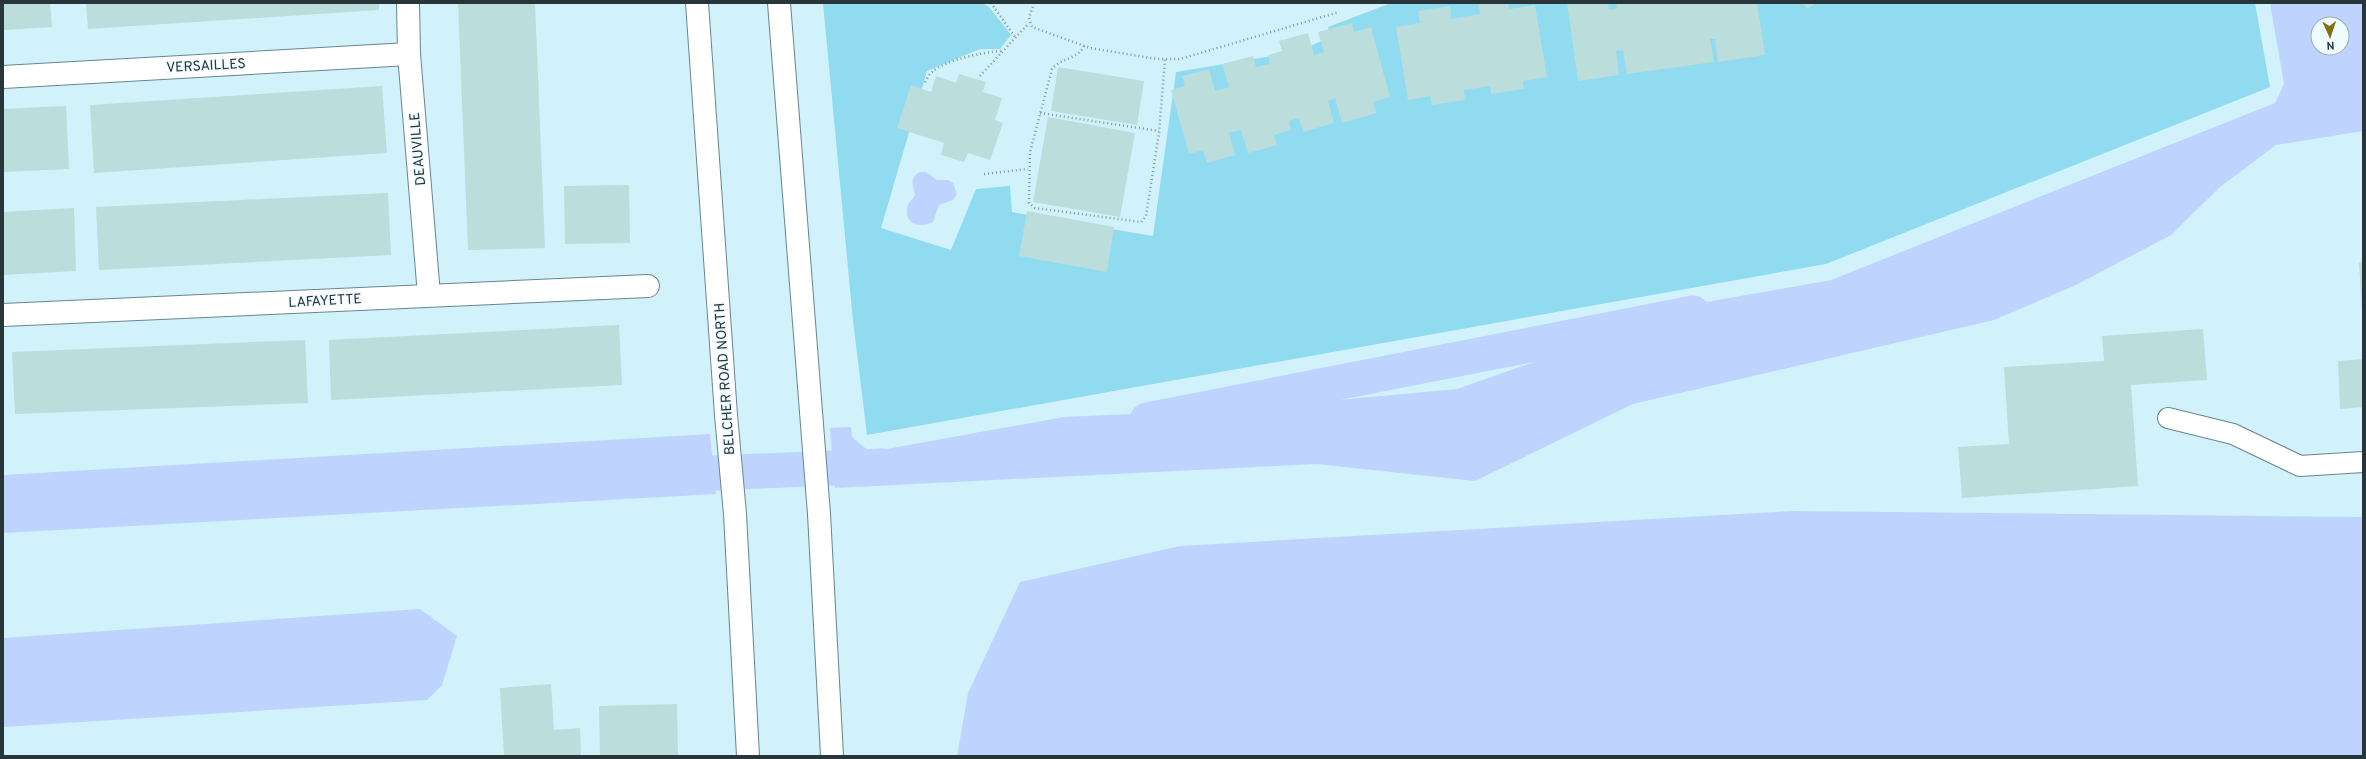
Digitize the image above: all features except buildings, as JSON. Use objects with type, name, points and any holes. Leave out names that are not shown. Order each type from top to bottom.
[{"type":"main road","name":"DEAUVILLE","points":[[408,3],[409,54],[429,294]]},
{"type":"main road","name":"BELCHER ROAD NORTH","points":[[697,3],[726,415],[735,514],[748,756]]},
{"type":"main road","points":[[779,3],[819,514],[832,756]]},
{"type":"main road","name":"VERSAILLES","points":[[3,77],[409,54]]},
{"type":"main road","name":"LAFAYETTE","points":[[3,316],[429,294],[648,286]]},
{"type":"lane","points":[[2168,418],[2233,434],[2300,466],[2363,462]]},
{"type":"path","points":[[991,3],[1016,37]]},
{"type":"path","points":[[980,76],[1001,51],[1029,23],[1034,3]]},
{"type":"path","points":[[1029,23],[1032,27],[1084,46],[1165,59],[1180,59],[1207,53],[1339,12]]},
{"type":"path","points":[[1084,46],[1078,54],[1056,64],[1052,69],[1030,152],[1028,169],[1029,204],[1035,208],[1141,222],[1146,216],[1159,131],[1165,59]]},
{"type":"path","points":[[925,82],[931,72],[966,57],[985,52],[1001,51]]},
{"type":"path","points":[[1040,113],[1159,131]]},
{"type":"path","points":[[984,174],[1028,169]]},
{"type":"shaded area","points":[[823,3],[982,3],[989,7],[1011,35],[1000,49],[980,49],[927,71],[881,228],[951,250],[976,189],[1010,186],[1012,212],[1153,236],[1176,72],[1296,52],[1331,37],[1328,27],[1391,3],[2255,3],[2270,87],[1826,264],[867,435],[853,321]]},
{"type":"shaded area","points":[[2270,3],[2363,3],[2363,131],[2276,145],[2220,187],[2171,235],[2076,285],[1994,320],[1633,404],[1475,481],[1316,464],[835,488],[830,428],[851,427],[852,437],[870,452],[1064,417],[1239,409],[1457,389],[1701,303],[1831,280],[2275,103],[2284,84]]},
{"type":"shaded area","points":[[920,172],[926,172],[937,180],[948,180],[953,183],[957,194],[953,200],[939,205],[933,222],[924,225],[911,222],[907,214],[908,205],[915,195],[913,180],[914,177]]},
{"type":"shaded area","points":[[710,434],[716,494],[3,533],[3,475]]},
{"type":"shaded area","points":[[1792,511],[2363,517],[2363,756],[957,756],[968,693],[1020,582],[1180,546]]},
{"type":"shaded area","points":[[420,609],[457,636],[442,685],[427,700],[3,727],[3,638]]},
{"type":"waterway","points":[[1147,420],[1693,313]]},
{"type":"waterway","points":[[665,475],[881,466]]}]
